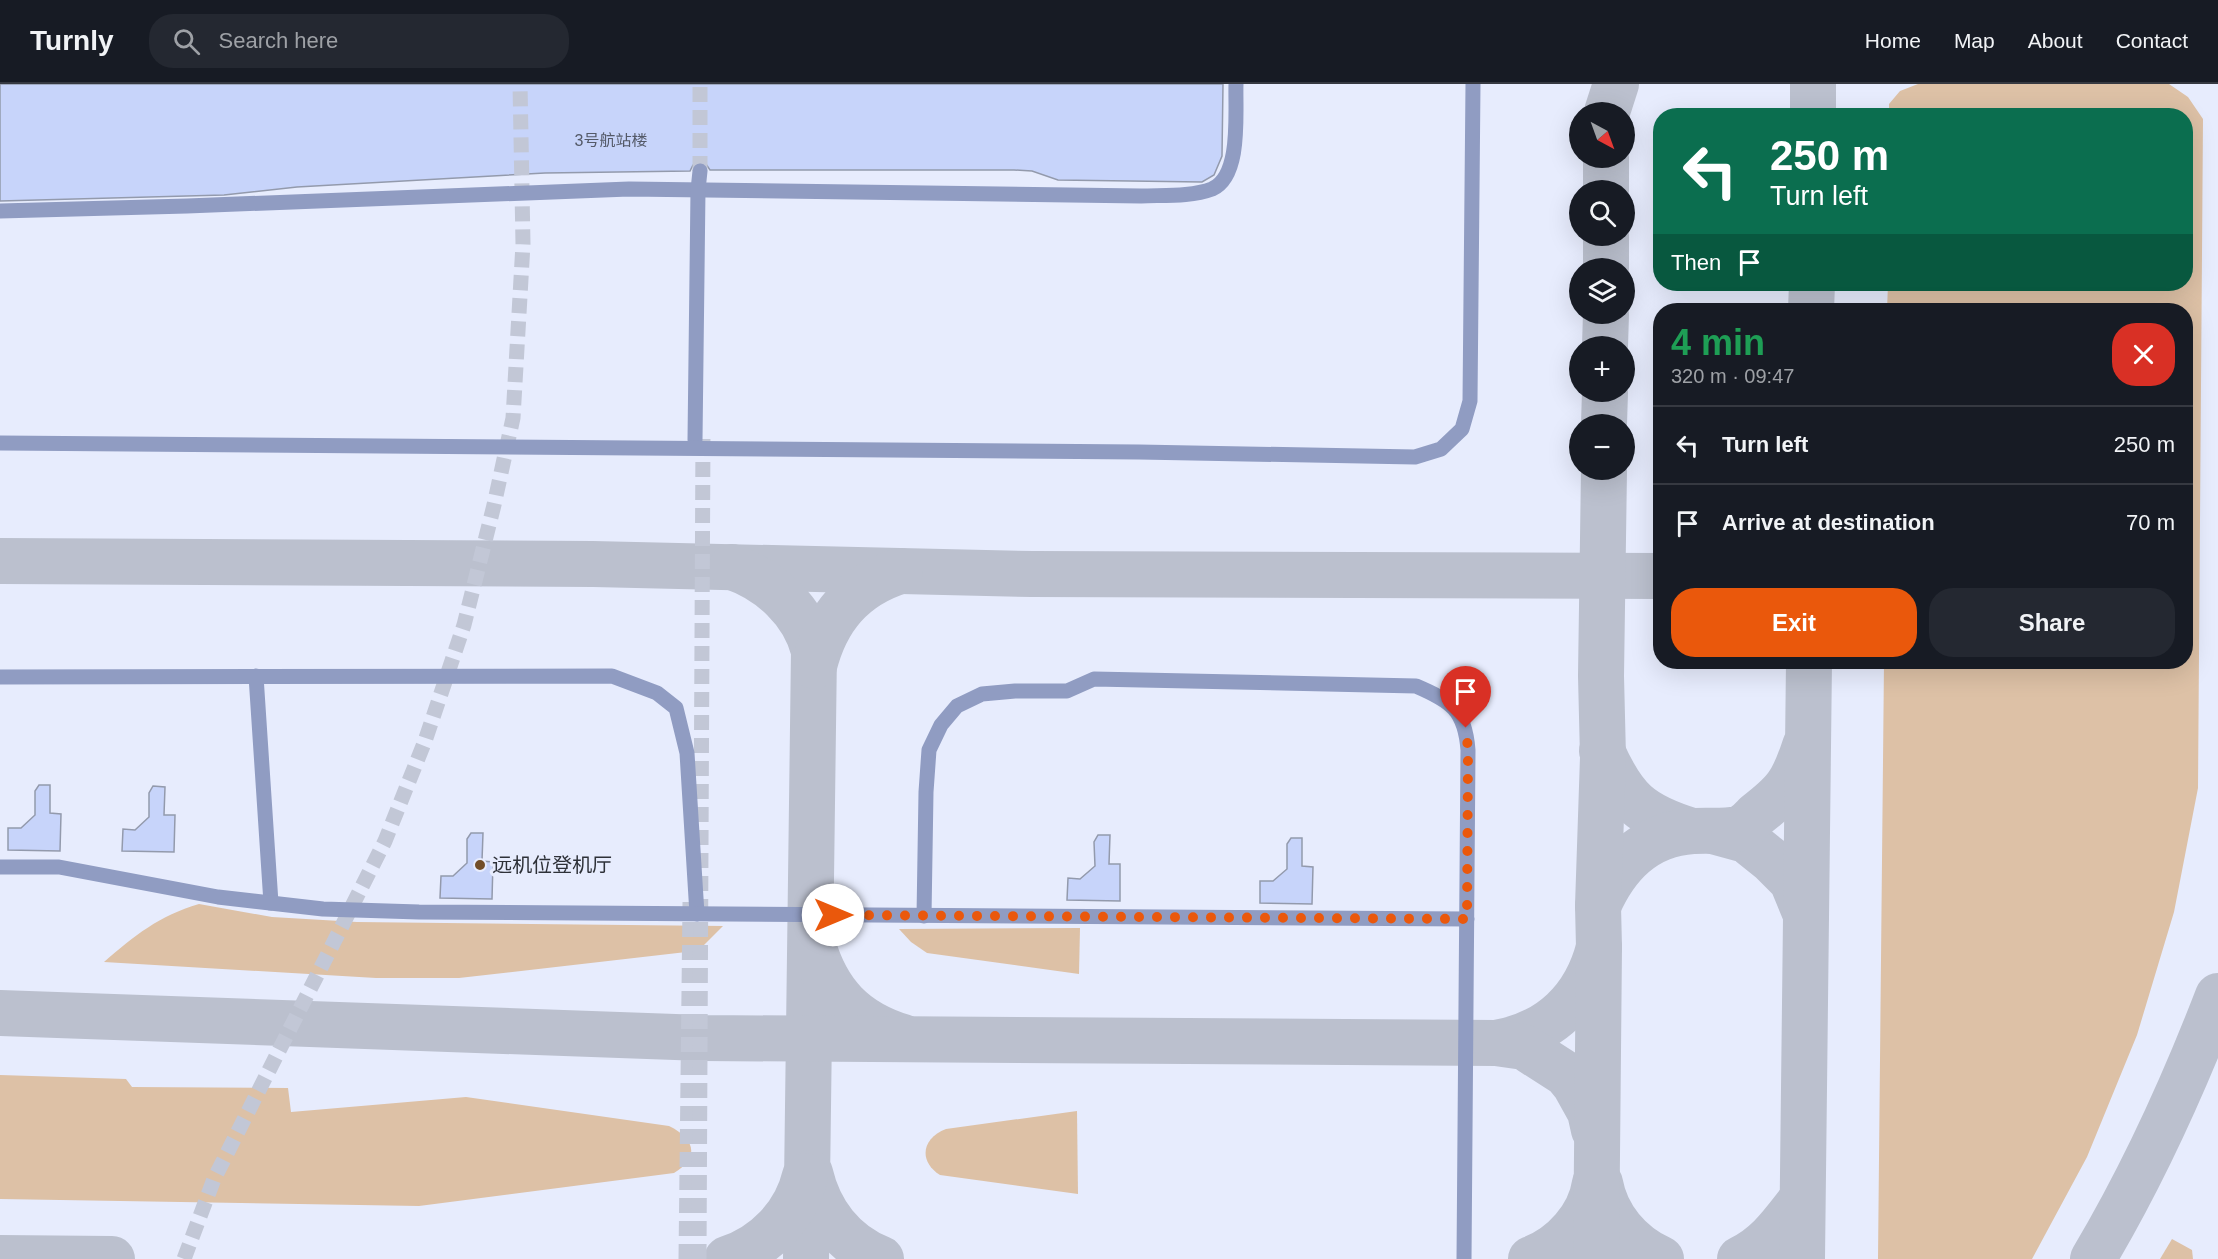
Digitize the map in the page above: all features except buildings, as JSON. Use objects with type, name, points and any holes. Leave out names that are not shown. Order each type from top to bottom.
[{"type":"lane","points":[[0,211],[628,189],[1141,196],[1190,194],[1213,188],[1228,175],[1234,157],[1236,84]]},
{"type":"lane","points":[[0,443],[1115,452],[1414,457],[1441,449],[1462,429],[1470,401],[1473,84]]},
{"type":"lane","points":[[699,436],[700,171]]},
{"type":"lane","points":[[256,676],[272,903]]},
{"type":"lane","points":[[0,677],[612,676],[657,693],[676,708],[687,753],[697,914]]},
{"type":"lane","points":[[924,916],[929,750],[941,725],[957,706],[982,694],[1015,691],[1067,691],[1094,679],[1416,686],[1435,694],[1455,708],[1466,728],[1468,750],[1464,1259]]},
{"type":"lane","points":[[0,867],[59,867],[218,897],[322,909],[419,912],[1467,919]]},
{"type":"shaded area","points":[[1918,84],[2169,84],[2188,97],[2203,119],[2198,788],[2174,912],[2137,1035],[2087,1157],[2032,1259],[1878,1259],[1884,669],[2193,669],[2193,303],[1887,303],[1888,291],[2193,291],[2193,108],[1889,108],[1889,104],[1900,91]]},
{"type":"shaded area","points":[[199,904],[272,917],[357,922],[723,926],[695,951],[459,978],[376,978],[104,962],[148,927],[172,914]]},
{"type":"shaded area","points":[[1080,928],[1079,974],[927,953],[911,942],[899,929]]},
{"type":"shaded area","points":[[0,1075],[126,1079],[132,1087],[288,1088],[291,1112],[466,1097],[669,1126],[689,1142],[691,1154],[683,1167],[674,1173],[419,1206],[0,1199]]},
{"type":"shaded area","points":[[1077,1111],[1078,1194],[940,1175],[928,1163],[926,1157],[926,1150],[932,1138],[946,1129]]},
{"type":"shaded area","points":[[2172,1239],[2192,1250],[2193,1259],[2160,1259]]},
{"type":"taxiway","points":[[1610,102],[1616,84]]},
{"type":"taxiway","points":[[1813,84],[1813,108]]},
{"type":"taxiway","points":[[1606,168],[1606,180]]},
{"type":"taxiway","points":[[1606,246],[1606,258]]},
{"type":"taxiway","points":[[1811,303],[1812,291]]},
{"type":"taxiway","points":[[1605,336],[1606,324]]},
{"type":"taxiway","points":[[1604,414],[1605,402]]},
{"type":"taxiway","points":[[1596,1259],[1598,906],[1603,757],[1601,676],[1604,480]]},
{"type":"taxiway","points":[[0,561],[593,564],[1032,574],[1653,576]]},
{"type":"taxiway","points":[[732,567],[759,580],[784,599],[802,623],[814,651],[806,1259]]},
{"type":"taxiway","points":[[814,666],[826,633],[844,606],[868,585],[900,571]]},
{"type":"taxiway","points":[[1802,1259],[1809,669]]},
{"type":"taxiway","points":[[1598,906],[1605,891],[1623,865],[1647,845],[1676,833],[1732,830],[1745,825],[1782,793],[1792,778],[1805,746]]},
{"type":"taxiway","points":[[1602,751],[1626,794],[1646,812],[1692,831]]},
{"type":"taxiway","points":[[1713,831],[1746,840],[1771,860],[1792,881],[1806,915]]},
{"type":"taxiway","points":[[813,945],[826,978],[845,1003],[870,1023],[903,1037]]},
{"type":"taxiway","points":[[0,1013],[703,1038],[1496,1043],[1533,1032],[1563,1011],[1585,983],[1599,947]]},
{"type":"taxiway","points":[[2093,1259],[2129,1195],[2161,1130],[2218,996]]},
{"type":"taxiway","points":[[1496,1043],[1524,1047],[1566,1074],[1590,1112],[1594,1130]]},
{"type":"taxiway","points":[[810,1173],[820,1201],[835,1225],[855,1245],[881,1259]]},
{"type":"taxiway","points":[[727,1259],[754,1246],[777,1228],[794,1204],[805,1176]]},
{"type":"taxiway","points":[[1531,1259],[1554,1247],[1573,1229],[1587,1208],[1595,1183]]},
{"type":"taxiway","points":[[1600,1183],[1608,1207],[1621,1228],[1639,1246],[1661,1259]]},
{"type":"taxiway","points":[[1740,1259],[1767,1241],[1802,1199]]},
{"type":"taxiway","points":[[0,1258],[112,1259]]},
{"type":"tunnel","points":[[184,1259],[214,1179],[385,841],[425,741],[464,625],[513,418],[523,244],[520,84]]},
{"type":"tunnel","points":[[700,84],[700,171]]},
{"type":"tunnel","points":[[699,1259],[703,432]]},
{"type":"tunnel","points":[[686,1259],[690,902]]},
{"type":"place","name":"远机位登机厅","points":[[480,865]]},
{"type":"route","points":[[833,915],[1467,919],[1468,750],[1466,728]]}]
